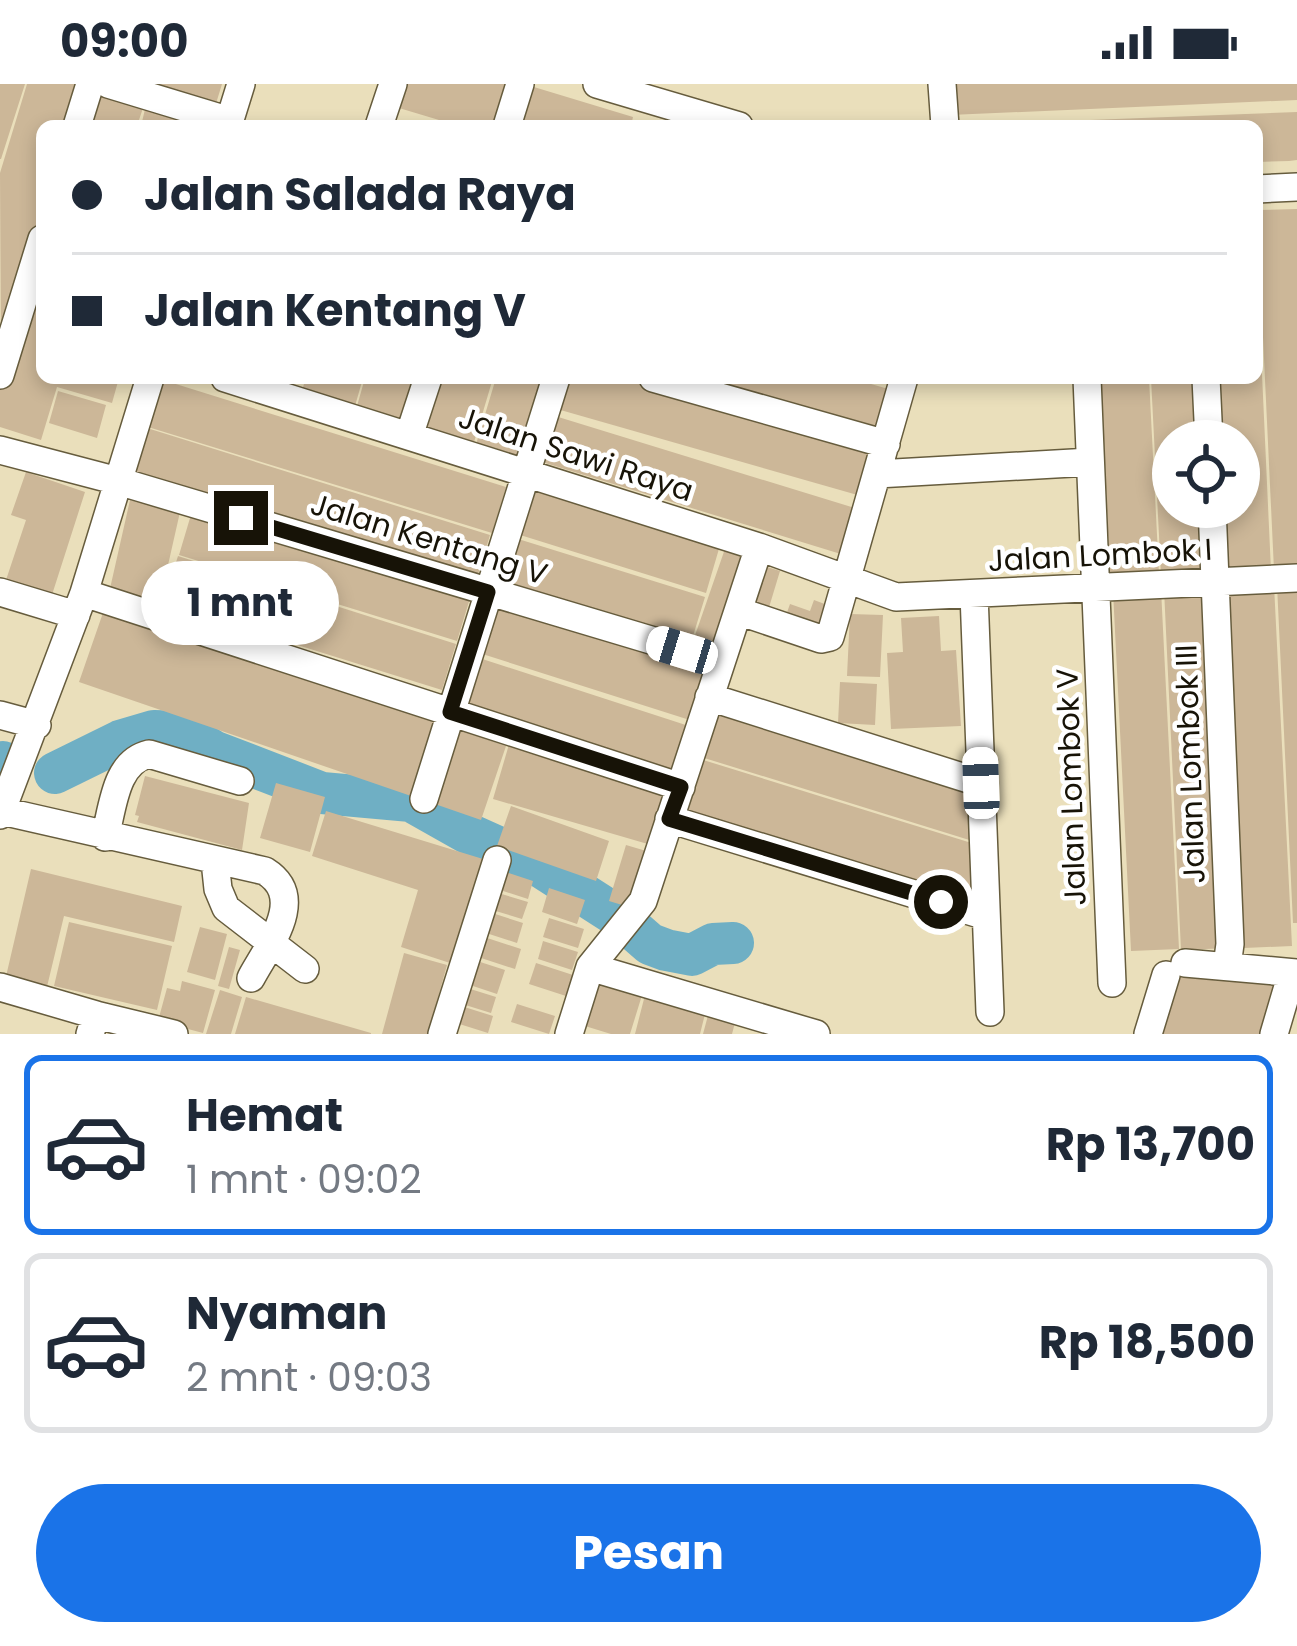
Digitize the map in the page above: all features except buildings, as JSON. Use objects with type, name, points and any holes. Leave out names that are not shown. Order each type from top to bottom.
[{"type":"street","points":[[79,120],[90,84]]},
{"type":"street","points":[[108,84],[217,120]]},
{"type":"street","points":[[230,120],[242,84]]},
{"type":"street","points":[[382,120],[394,84]]},
{"type":"street","points":[[509,120],[520,84]]},
{"type":"street","points":[[597,84],[641,112],[684,97],[728,120]]},
{"type":"street","points":[[942,84],[945,120]]},
{"type":"street","points":[[1263,188],[1297,187]]},
{"type":"street","points":[[0,375],[36,258]]},
{"type":"street","points":[[148,384],[80,604],[4,806],[105,837],[265,872],[279,882],[286,907],[251,978]]},
{"type":"street","points":[[410,436],[426,384]]},
{"type":"street","points":[[424,799],[554,384]]},
{"type":"street","points":[[674,384],[886,444]]},
{"type":"street","points":[[738,610],[828,638],[902,384]]},
{"type":"street","name":"Jalan Lombok V","points":[[1087,384],[1112,983]]},
{"type":"street","points":[[1205,384],[1208,420]]},
{"type":"street","name":"Jalan Sawi Raya","points":[[292,388],[410,436],[905,597]]},
{"type":"street","name":"Jalan Kentang V","points":[[0,450],[721,661]]},
{"type":"street","points":[[877,474],[1090,462]]},
{"type":"street","name":"Jalan Lombok III","points":[[1213,528],[1228,956]]},
{"type":"street","points":[[569,1034],[597,959],[644,901],[759,547]]},
{"type":"street","name":"Jalan Lombok I","points":[[905,597],[1297,578]]},
{"type":"street","points":[[0,592],[80,604],[450,712],[681,787]]},
{"type":"street","points":[[974,594],[990,1012]]},
{"type":"street","points":[[709,697],[981,783]]},
{"type":"street","points":[[0,715],[33,734]]},
{"type":"street","points":[[105,837],[124,770],[145,754],[239,782]]},
{"type":"street","points":[[669,819],[986,916]]},
{"type":"street","points":[[442,1034],[497,860]]},
{"type":"street","points":[[215,861],[226,908],[305,969]]},
{"type":"street","points":[[1148,1034],[1176,969],[1228,956],[1294,973],[1274,1034]]},
{"type":"street","points":[[597,959],[816,1034]]},
{"type":"street","points":[[0,987],[93,1024],[175,1034]]},
{"type":"waterway","points":[[55,773],[120,741],[154,731],[182,732],[213,751],[322,793],[411,801],[538,865],[619,917],[650,944],[692,955],[713,944],[733,943]]},
{"type":"route","points":[[241,518],[488,592],[450,712],[681,787],[669,819],[941,902]]}]
